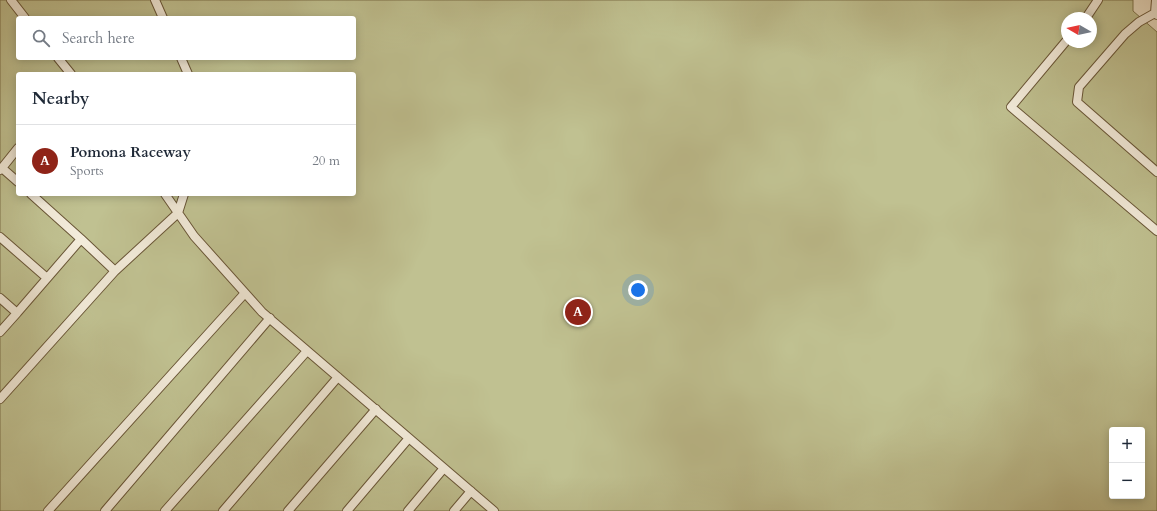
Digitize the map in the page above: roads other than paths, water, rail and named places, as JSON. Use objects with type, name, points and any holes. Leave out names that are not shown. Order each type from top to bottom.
[{"type":"lane","points":[[11,0],[23,16]]},
{"type":"lane","points":[[155,0],[163,16]]},
{"type":"lane","points":[[1090,12],[1098,0]]},
{"type":"lane","points":[[1156,0],[1156,14],[1139,22],[1125,34],[1079,87],[1077,102],[1157,172]]},
{"type":"lane","points":[[1061,47],[1011,107],[1157,231]]},
{"type":"lane","points":[[60,60],[69,72]]},
{"type":"lane","points":[[182,60],[187,72]]},
{"type":"lane","points":[[16,150],[1,169],[16,180]]},
{"type":"lane","points":[[33,196],[115,270]]},
{"type":"lane","points":[[166,196],[194,236],[245,293],[270,318],[494,511]]},
{"type":"lane","points":[[0,399],[115,270],[178,213],[183,196]]},
{"type":"lane","points":[[0,237],[47,278]]},
{"type":"lane","points":[[0,332],[81,239]]},
{"type":"lane","points":[[48,511],[245,293]]},
{"type":"lane","points":[[0,298],[17,313]]},
{"type":"lane","points":[[105,511],[270,318]]},
{"type":"lane","points":[[165,511],[307,351]]},
{"type":"lane","points":[[223,511],[338,377]]},
{"type":"lane","points":[[288,511],[376,409]]},
{"type":"lane","points":[[347,511],[409,438]]},
{"type":"lane","points":[[408,511],[444,468]]},
{"type":"lane","points":[[454,511],[471,491]]},
{"type":"place","name":"Pomona Raceway","points":[[578,312]]}]
